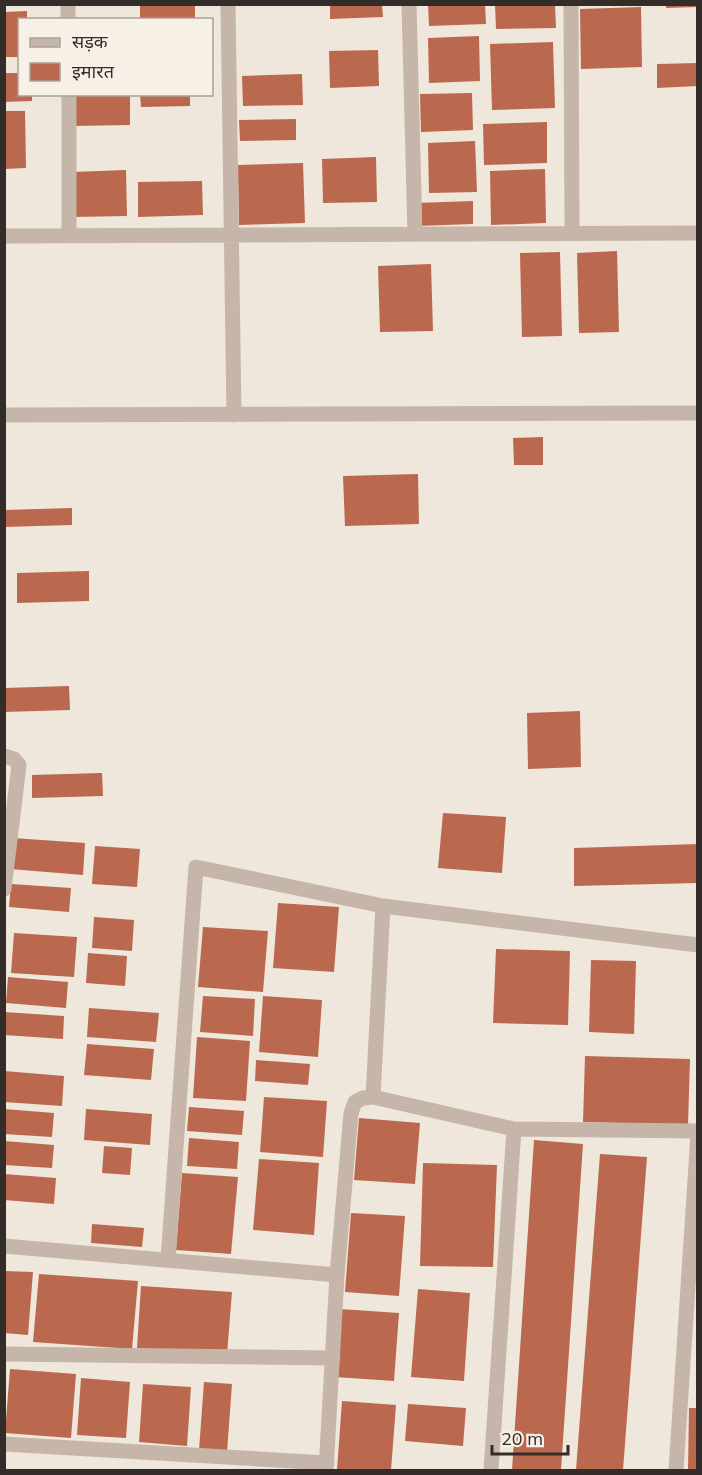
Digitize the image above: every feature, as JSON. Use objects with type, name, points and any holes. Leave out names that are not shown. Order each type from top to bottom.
[{"type":"street","points":[[228,4],[234,415]]},
{"type":"street","points":[[409,4],[415,234]]},
{"type":"street","points":[[571,4],[572,233]]},
{"type":"street","points":[[69,96],[69,235]]},
{"type":"street","points":[[4,236],[698,233]]},
{"type":"street","points":[[4,415],[698,413]]},
{"type":"street","points":[[4,756],[15,759],[19,765],[4,889]]},
{"type":"street","points":[[168,1260],[196,867],[383,906],[698,945]]},
{"type":"street","points":[[373,1097],[383,906]]},
{"type":"street","points":[[4,1444],[326,1466],[351,1113],[355,1102],[373,1097],[514,1130],[698,1132],[676,1470]]},
{"type":"street","points":[[491,1470],[514,1130]]},
{"type":"street","points":[[4,1246],[338,1275]]},
{"type":"street","points":[[4,1354],[333,1358]]},
{"type":"building","points":[[140,4],[195,4],[195,18],[140,18]]},
{"type":"building","points":[[330,4],[382,4],[383,17],[330,19]]},
{"type":"building","points":[[428,4],[485,4],[486,24],[429,26]]},
{"type":"building","points":[[495,4],[555,4],[556,28],[496,29]]},
{"type":"building","points":[[666,4],[698,4],[698,7],[666,8]]},
{"type":"building","points":[[641,7],[642,67],[581,69],[580,9]]},
{"type":"building","points":[[27,11],[27,18],[18,18],[18,57],[4,57],[4,12]]},
{"type":"building","points":[[479,36],[480,81],[429,83],[428,38]]},
{"type":"building","points":[[553,42],[555,108],[492,110],[490,44]]},
{"type":"building","points":[[378,50],[379,86],[330,88],[329,51]]},
{"type":"building","points":[[698,63],[698,86],[657,88],[657,64]]},
{"type":"building","points":[[4,73],[18,73],[18,96],[32,96],[32,101],[4,102]]},
{"type":"building","points":[[302,74],[303,105],[243,106],[242,76]]},
{"type":"building","points":[[472,93],[473,130],[421,132],[420,94]]},
{"type":"building","points":[[72,96],[130,96],[130,125],[72,126]]},
{"type":"building","points":[[140,96],[190,96],[190,106],[141,107]]},
{"type":"building","points":[[4,111],[25,111],[26,168],[4,169]]},
{"type":"building","points":[[296,119],[296,140],[240,141],[239,120]]},
{"type":"building","points":[[547,122],[547,163],[484,165],[483,124]]},
{"type":"building","points":[[475,141],[477,192],[429,193],[428,143]]},
{"type":"building","points":[[376,157],[377,202],[323,203],[322,159]]},
{"type":"building","points":[[303,163],[305,223],[239,225],[238,165]]},
{"type":"building","points":[[545,169],[546,223],[491,225],[490,171]]},
{"type":"building","points":[[126,170],[127,216],[73,217],[72,172]]},
{"type":"building","points":[[202,181],[203,215],[138,217],[138,182]]},
{"type":"building","points":[[473,201],[473,224],[417,226],[416,203]]},
{"type":"building","points":[[617,251],[619,332],[579,333],[577,253]]},
{"type":"building","points":[[560,252],[562,336],[522,337],[520,253]]},
{"type":"building","points":[[431,264],[433,331],[380,332],[378,266]]},
{"type":"building","points":[[543,437],[543,465],[514,465],[513,438]]},
{"type":"building","points":[[418,474],[419,524],[345,526],[343,476]]},
{"type":"building","points":[[72,508],[72,525],[4,527],[4,510]]},
{"type":"building","points":[[89,571],[89,601],[17,603],[17,573]]},
{"type":"building","points":[[69,686],[70,710],[4,712],[4,688]]},
{"type":"building","points":[[580,711],[581,767],[528,769],[527,713]]},
{"type":"building","points":[[102,773],[103,796],[32,798],[32,775]]},
{"type":"building","points":[[443,813],[506,817],[502,873],[438,868]]},
{"type":"building","points":[[13,838],[85,843],[83,875],[10,869]]},
{"type":"building","points":[[698,844],[698,883],[574,886],[574,848]]},
{"type":"building","points":[[95,846],[140,849],[137,887],[92,884]]},
{"type":"building","points":[[11,884],[71,888],[69,912],[9,907]]},
{"type":"building","points":[[278,903],[339,907],[334,972],[273,968]]},
{"type":"building","points":[[94,917],[134,920],[132,951],[92,948]]},
{"type":"building","points":[[203,927],[268,931],[263,992],[198,987]]},
{"type":"building","points":[[14,933],[77,937],[74,977],[11,973]]},
{"type":"building","points":[[496,949],[570,951],[568,1025],[493,1023]]},
{"type":"building","points":[[88,953],[127,956],[125,986],[86,983]]},
{"type":"building","points":[[591,960],[636,961],[634,1034],[589,1032]]},
{"type":"building","points":[[8,977],[68,982],[66,1008],[6,1003]]},
{"type":"building","points":[[203,996],[255,999],[253,1036],[200,1032]]},
{"type":"building","points":[[263,996],[322,1000],[318,1057],[259,1052]]},
{"type":"building","points":[[89,1008],[159,1013],[156,1042],[87,1037]]},
{"type":"building","points":[[4,1012],[64,1016],[63,1039],[4,1035]]},
{"type":"building","points":[[197,1037],[250,1041],[246,1101],[193,1098]]},
{"type":"building","points":[[87,1044],[154,1049],[151,1080],[84,1075]]},
{"type":"building","points":[[585,1056],[690,1059],[688,1125],[583,1122]]},
{"type":"building","points":[[256,1060],[310,1064],[308,1085],[255,1081]]},
{"type":"building","points":[[4,1071],[64,1076],[62,1106],[4,1102]]},
{"type":"building","points":[[264,1097],[327,1101],[323,1157],[260,1152]]},
{"type":"building","points":[[189,1107],[244,1111],[242,1135],[187,1131]]},
{"type":"building","points":[[4,1109],[54,1113],[52,1137],[4,1134]]},
{"type":"building","points":[[86,1109],[152,1114],[150,1145],[84,1140]]},
{"type":"building","points":[[359,1118],[420,1123],[415,1184],[354,1180]]},
{"type":"building","points":[[189,1138],[239,1142],[237,1169],[187,1166]]},
{"type":"building","points":[[534,1140],[583,1144],[561,1470],[512,1470]]},
{"type":"building","points":[[4,1141],[54,1145],[52,1168],[4,1165]]},
{"type":"building","points":[[104,1146],[132,1148],[130,1175],[102,1173]]},
{"type":"building","points":[[600,1154],[647,1157],[623,1470],[576,1470]]},
{"type":"building","points":[[259,1159],[319,1163],[314,1235],[253,1230]]},
{"type":"building","points":[[423,1163],[497,1165],[493,1267],[420,1266]]},
{"type":"building","points":[[182,1173],[238,1177],[231,1254],[176,1250]]},
{"type":"building","points":[[4,1174],[56,1178],[54,1204],[4,1200]]},
{"type":"building","points":[[351,1213],[405,1216],[399,1296],[345,1292]]},
{"type":"building","points":[[92,1224],[144,1228],[142,1247],[91,1243]]},
{"type":"building","points":[[4,1271],[33,1272],[28,1335],[4,1333]]},
{"type":"building","points":[[39,1274],[138,1281],[132,1349],[33,1342]]},
{"type":"building","points":[[141,1286],[232,1292],[227,1354],[137,1348]]},
{"type":"building","points":[[418,1289],[470,1293],[464,1381],[411,1377]]},
{"type":"building","points":[[340,1309],[399,1313],[394,1381],[335,1377]]},
{"type":"building","points":[[10,1369],[76,1374],[71,1438],[5,1433]]},
{"type":"building","points":[[81,1378],[130,1382],[126,1438],[77,1435]]},
{"type":"building","points":[[204,1382],[232,1384],[227,1452],[199,1450]]},
{"type":"building","points":[[143,1384],[191,1387],[187,1446],[139,1442]]},
{"type":"building","points":[[342,1401],[396,1405],[391,1470],[337,1470]]},
{"type":"building","points":[[408,1404],[466,1408],[463,1446],[405,1441]]},
{"type":"building","points":[[689,1408],[698,1408],[698,1470],[688,1470]]}]
